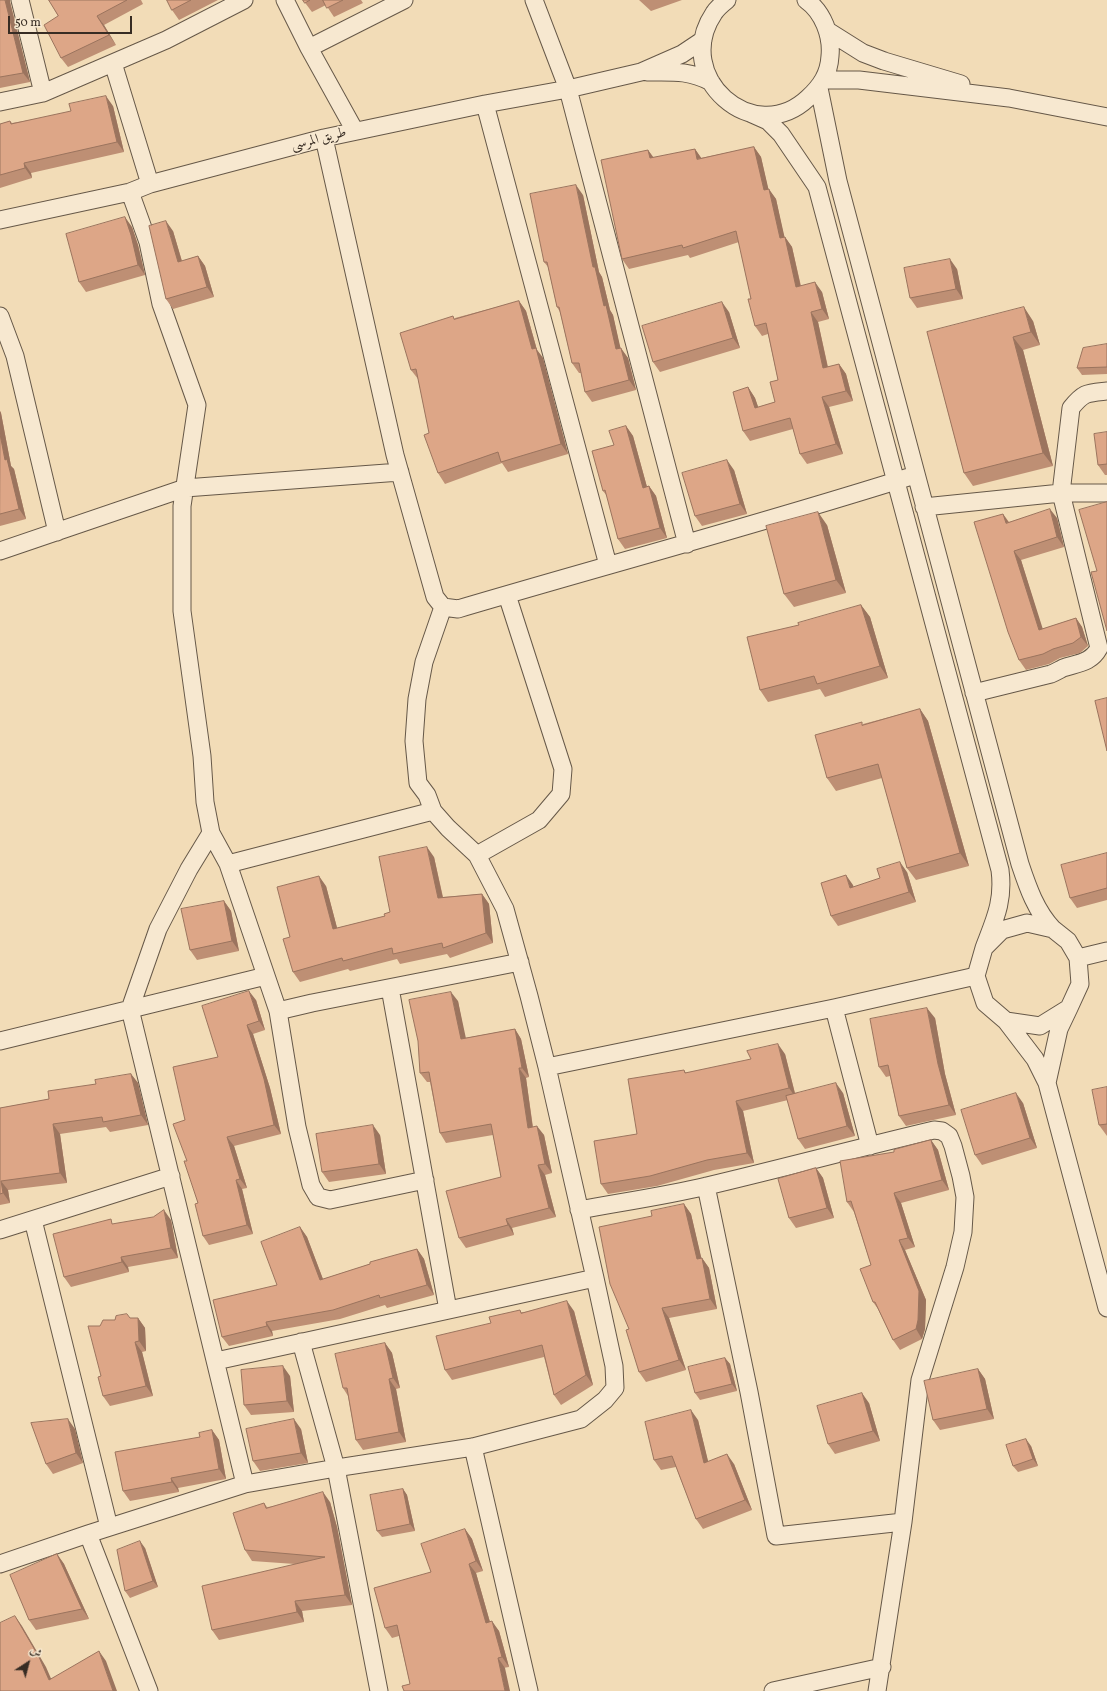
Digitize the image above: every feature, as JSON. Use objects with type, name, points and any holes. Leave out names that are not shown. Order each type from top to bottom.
[{"type":"street","points":[[20,0],[42,93]]},
{"type":"street","points":[[0,102],[42,93],[113,64],[166,40],[244,0]]},
{"type":"street","points":[[285,0],[309,48],[355,131]]},
{"type":"street","points":[[309,48],[404,0]]},
{"type":"street","points":[[534,0],[568,89],[687,544]]},
{"type":"street","points":[[727,0],[714,6],[705,29],[701,49],[704,69],[714,89],[730,104],[768,121],[781,134],[817,187],[1000,870],[1001,898],[976,976],[985,1003],[1006,1021],[1035,1059],[1047,1083],[1107,1308]]},
{"type":"street","points":[[750,113],[776,114],[800,105],[821,84],[829,64],[831,48],[828,31],[820,15],[806,0]]},
{"type":"street","points":[[828,31],[863,53],[884,62],[1009,98]]},
{"type":"street","name":"طريق المرسى","points":[[0,220],[130,192],[150,184],[324,138],[485,104],[568,89],[641,72],[682,54],[703,40]]},
{"type":"street","points":[[113,64],[150,184]]},
{"type":"street","name":"طريق المرسى","points":[[641,72],[685,72],[694,74],[711,82]]},
{"type":"street","points":[[821,84],[859,80],[1009,98],[1107,116]]},
{"type":"street","points":[[821,84],[838,181],[915,475],[1026,884],[1044,920],[1068,941],[1078,958],[1080,984],[1059,1029],[1047,1083]]},
{"type":"street","points":[[485,104],[608,565]]},
{"type":"street","points":[[324,138],[400,472],[435,597],[442,607],[458,609],[608,565],[687,544],[915,475]]},
{"type":"street","points":[[130,192],[148,242],[161,304],[197,405],[182,506],[182,611],[202,756],[205,802],[211,834],[228,864],[278,1012],[297,1127],[311,1185],[318,1197],[330,1200],[425,1180]]},
{"type":"street","points":[[0,316],[15,356],[56,532]]},
{"type":"street","points":[[974,693],[1051,674],[1061,669],[1088,661],[1093,658],[1099,648],[1061,492],[1071,408],[1078,399],[1087,393],[1107,391]]},
{"type":"street","points":[[0,551],[185,488],[400,472]]},
{"type":"street","points":[[924,507],[1061,492],[1107,492]]},
{"type":"street","points":[[477,855],[539,820],[561,794],[563,769],[506,595]]},
{"type":"street","points":[[0,1564],[109,1527],[245,1484],[336,1468],[473,1447],[581,1419],[605,1400],[615,1388],[614,1366],[547,1067],[505,909],[477,855],[448,828],[433,811],[427,795],[418,783],[414,741],[417,699],[424,662],[442,607]]},
{"type":"street","points":[[228,864],[433,811]]},
{"type":"street","points":[[211,834],[189,869],[158,929],[130,1009],[245,1484]]},
{"type":"street","points":[[984,948],[1002,930],[1027,923],[1053,929]]},
{"type":"street","points":[[1078,958],[1107,952]]},
{"type":"street","points":[[278,1012],[312,1003],[520,962]]},
{"type":"street","points":[[0,1041],[266,976]]},
{"type":"street","points":[[547,1067],[834,1008],[976,976]]},
{"type":"street","points":[[390,988],[448,1310]]},
{"type":"street","points":[[834,1008],[870,1146]]},
{"type":"street","points":[[1006,1021],[1040,1026],[1069,1008]]},
{"type":"street","points":[[579,1210],[706,1186],[843,1151],[934,1130],[942,1131],[949,1136],[961,1176],[965,1197],[963,1232],[955,1267],[920,1380],[903,1522],[882,1667],[877,1691]]},
{"type":"street","points":[[0,1230],[170,1176]]},
{"type":"street","points":[[706,1186],[749,1392],[776,1536],[903,1522]]},
{"type":"street","points":[[33,1220],[109,1527]]},
{"type":"street","points":[[216,1361],[595,1278]]},
{"type":"street","points":[[301,1342],[336,1468],[379,1691]]},
{"type":"street","points":[[473,1447],[529,1691]]},
{"type":"street","points":[[88,1534],[149,1691]]},
{"type":"street","points":[[773,1691],[882,1667]]},
{"type":"building","points":[[0,0],[5,0],[23,73],[0,77]]},
{"type":"building","points":[[49,0],[127,0],[97,16],[109,35],[61,58],[44,25],[58,16]]},
{"type":"building","points":[[167,0],[191,0],[172,10]]},
{"type":"building","points":[[303,0],[310,0],[305,3]]},
{"type":"building","points":[[323,0],[343,0],[327,8]]},
{"type":"building","points":[[106,96],[117,142],[24,163],[25,168],[0,175],[0,124],[10,121],[11,124],[71,111],[69,104]]},
{"type":"building","points":[[754,147],[764,190],[769,189],[780,238],[785,237],[796,287],[815,282],[822,309],[811,312],[823,368],[839,364],[846,391],[822,397],[836,444],[800,454],[790,418],[743,431],[733,392],[748,387],[755,408],[775,402],[770,382],[778,380],[766,323],[755,326],[748,299],[751,299],[736,231],[683,248],[682,245],[622,259],[601,160],[648,150],[650,158],[695,149],[697,159]]},
{"type":"building","points":[[576,185],[593,267],[595,267],[604,306],[606,305],[616,349],[621,348],[629,380],[585,392],[579,363],[572,363],[547,262],[544,262],[530,194]]},
{"type":"building","points":[[125,217],[138,265],[79,282],[66,234]]},
{"type":"building","points":[[166,221],[178,262],[198,256],[207,287],[166,299],[149,226]]},
{"type":"building","points":[[950,259],[956,289],[910,298],[904,268]]},
{"type":"building","points":[[519,301],[532,349],[536,348],[561,444],[501,462],[498,452],[438,473],[424,435],[429,433],[416,369],[411,370],[400,333],[453,316],[454,319]]},
{"type":"building","points":[[722,302],[733,338],[653,362],[642,326]]},
{"type":"building","points":[[1024,307],[1031,332],[1013,337],[1043,453],[964,473],[927,332]]},
{"type":"building","points":[[1107,344],[1107,367],[1077,368],[1083,348]]},
{"type":"building","points":[[626,426],[643,488],[649,486],[660,528],[618,539],[605,490],[603,491],[592,451],[614,445],[609,431]]},
{"type":"building","points":[[1107,432],[1107,464],[1098,465],[1094,434]]},
{"type":"building","points":[[0,434],[5,460],[7,459],[19,509],[0,514]]},
{"type":"building","points":[[727,460],[740,504],[695,516],[682,473]]},
{"type":"building","points":[[1107,502],[1107,631],[1091,572],[1097,571],[1079,510]]},
{"type":"building","points":[[1050,509],[1057,537],[1014,551],[1039,630],[1076,618],[1081,637],[1073,643],[1053,649],[1043,654],[1019,660],[1008,632],[974,522],[1003,514],[1006,523]]},
{"type":"building","points":[[818,512],[836,580],[784,594],[766,526]]},
{"type":"building","points":[[861,605],[880,666],[817,684],[814,676],[760,690],[747,637],[799,625],[798,623]]},
{"type":"building","points":[[1107,698],[1107,751],[1095,701]]},
{"type":"building","points":[[920,709],[960,853],[907,868],[878,764],[827,778],[815,735],[862,722],[862,725]]},
{"type":"building","points":[[427,847],[438,898],[482,894],[486,933],[443,948],[442,943],[393,954],[392,948],[343,961],[342,958],[293,972],[283,939],[290,937],[277,887],[319,876],[333,929],[385,916],[384,914],[390,912],[379,857]]},
{"type":"building","points":[[1107,853],[1107,888],[1070,898],[1061,865]]},
{"type":"building","points":[[900,862],[909,892],[831,916],[821,883],[846,875],[850,888],[880,878],[877,869]]},
{"type":"building","points":[[224,901],[232,941],[190,950],[181,909]]},
{"type":"building","points":[[249,991],[259,1021],[247,1025],[264,1079],[274,1125],[227,1137],[240,1179],[236,1180],[247,1225],[203,1236],[195,1204],[198,1203],[184,1161],[187,1161],[173,1124],[185,1120],[173,1067],[218,1057],[202,1006]]},
{"type":"building","points":[[451,992],[461,1039],[515,1029],[522,1068],[519,1068],[528,1128],[537,1126],[545,1164],[538,1165],[549,1208],[506,1219],[508,1225],[459,1238],[446,1191],[501,1177],[491,1124],[440,1133],[429,1072],[420,1073],[418,1041],[409,1000]]},
{"type":"building","points":[[927,1008],[938,1064],[949,1105],[899,1116],[888,1065],[879,1067],[870,1019]]},
{"type":"building","points":[[778,1044],[789,1088],[736,1101],[747,1153],[707,1160],[650,1176],[601,1184],[594,1141],[637,1134],[628,1079],[684,1070],[685,1073],[751,1059],[747,1051]]},
{"type":"building","points":[[131,1074],[141,1115],[103,1122],[102,1117],[53,1124],[60,1173],[1,1181],[3,1193],[0,1194],[0,1108],[49,1099],[48,1091],[96,1084],[95,1080]]},
{"type":"building","points":[[836,1083],[847,1126],[798,1139],[786,1096]]},
{"type":"building","points":[[1107,1087],[1107,1124],[1099,1125],[1092,1090]]},
{"type":"building","points":[[1016,1093],[1030,1138],[975,1155],[961,1110]]},
{"type":"building","points":[[373,1125],[379,1164],[322,1172],[316,1134]]},
{"type":"building","points":[[931,1140],[942,1180],[894,1193],[908,1238],[899,1240],[919,1291],[918,1320],[916,1329],[893,1340],[875,1302],[873,1302],[860,1269],[871,1265],[851,1201],[847,1202],[840,1161],[894,1152],[894,1150]]},
{"type":"building","points":[[816,1168],[827,1208],[789,1218],[778,1179]]},
{"type":"building","points":[[684,1204],[697,1259],[702,1258],[710,1299],[662,1308],[679,1360],[639,1372],[626,1330],[629,1329],[610,1284],[599,1227],[652,1216],[651,1211]]},
{"type":"building","points":[[164,1210],[171,1248],[121,1257],[122,1262],[64,1277],[53,1234],[111,1219],[112,1224],[153,1217]]},
{"type":"building","points":[[300,1227],[320,1280],[370,1264],[370,1262],[417,1249],[427,1285],[380,1298],[379,1295],[333,1310],[266,1322],[267,1326],[222,1337],[213,1300],[277,1285],[261,1242]]},
{"type":"building","points":[[567,1301],[586,1375],[554,1395],[542,1345],[445,1370],[436,1336],[491,1323],[489,1317],[520,1310],[521,1313]]},
{"type":"building","points":[[127,1314],[130,1318],[138,1318],[139,1341],[135,1342],[146,1386],[103,1396],[98,1377],[101,1376],[88,1326],[100,1326],[103,1320],[115,1320],[116,1316]]},
{"type":"building","points":[[385,1343],[393,1378],[389,1379],[399,1432],[356,1440],[347,1388],[343,1388],[335,1354]]},
{"type":"building","points":[[725,1358],[732,1384],[695,1393],[688,1367]]},
{"type":"building","points":[[283,1366],[287,1401],[244,1405],[241,1370]]},
{"type":"building","points":[[978,1369],[987,1409],[933,1420],[924,1381]]},
{"type":"building","points":[[862,1393],[873,1431],[828,1444],[817,1406]]},
{"type":"building","points":[[691,1410],[704,1463],[727,1454],[745,1500],[696,1519],[672,1456],[654,1460],[645,1422]]},
{"type":"building","points":[[68,1419],[76,1453],[46,1464],[31,1423]]},
{"type":"building","points":[[294,1419],[301,1453],[253,1461],[246,1429]]},
{"type":"building","points":[[212,1430],[219,1469],[171,1478],[172,1482],[123,1491],[115,1452],[200,1437],[199,1433]]},
{"type":"building","points":[[1026,1439],[1033,1459],[1013,1466],[1006,1445]]},
{"type":"building","points":[[403,1489],[410,1524],[377,1531],[370,1495]]},
{"type":"building","points":[[323,1492],[330,1517],[345,1595],[295,1601],[297,1612],[212,1630],[202,1586],[325,1557],[245,1550],[233,1513],[264,1503],[266,1508]]},
{"type":"building","points":[[465,1529],[476,1561],[469,1564],[486,1623],[492,1621],[502,1657],[498,1658],[505,1691],[404,1691],[402,1686],[410,1684],[397,1625],[385,1628],[374,1588],[431,1572],[421,1544]]},
{"type":"building","points":[[140,1541],[153,1581],[125,1591],[117,1550]]},
{"type":"building","points":[[57,1554],[82,1609],[29,1620],[10,1575]]},
{"type":"building","points":[[15,1616],[39,1657],[49,1680],[99,1651],[113,1691],[0,1691],[0,1623]]}]
